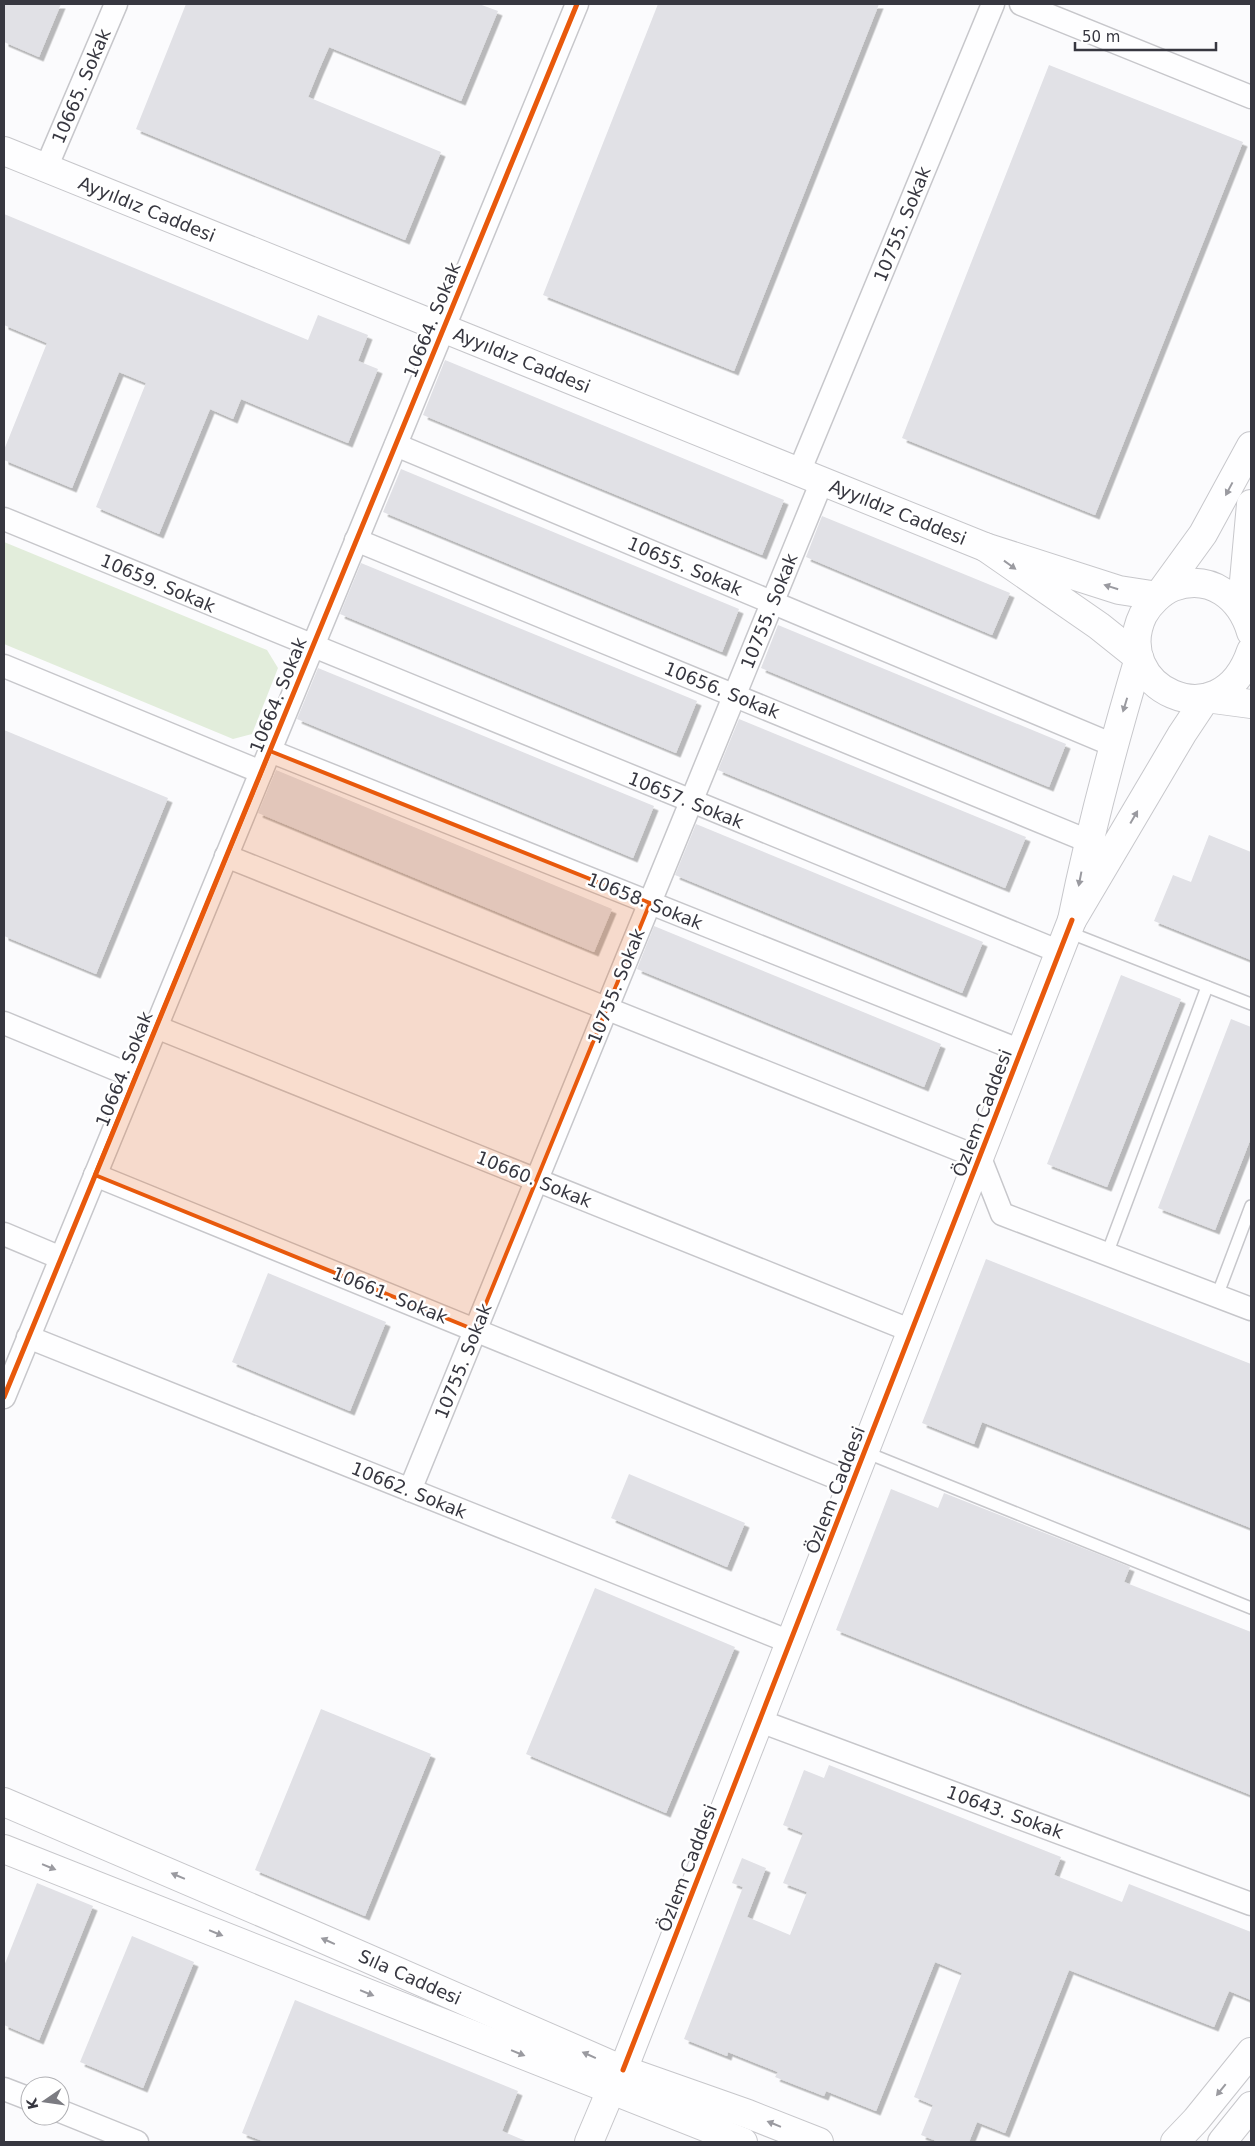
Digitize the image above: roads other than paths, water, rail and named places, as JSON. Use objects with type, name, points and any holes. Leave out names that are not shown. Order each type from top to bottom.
[{"type":"street","name":"10665. Sokak","points":[[46,168],[116,4]]},
{"type":"street","name":"10664. Sokak","points":[[4,1397],[577,4]]},
{"type":"street","name":"10755. Sokak","points":[[410,1490],[773,603],[811,477],[993,4]]},
{"type":"street","points":[[1021,4],[1251,97]]},
{"type":"street","name":"Ayyıldız Caddesi","points":[[4,151],[985,547],[1119,590],[1158,596]]},
{"type":"street","name":"10655. Sokak","points":[[396,445],[1112,745]]},
{"type":"street","points":[[1251,446],[1203,534],[1182,565],[1147,609],[1139,624],[1137,641],[1139,658],[1146,674],[1158,686],[1173,695],[1189,699],[1206,698],[1251,704]]},
{"type":"street","points":[[1250,624],[1244,580],[1251,504]]},
{"type":"street","name":"10659. Sokak","points":[[4,519],[313,647]]},
{"type":"street","name":"10656. Sokak","points":[[356,540],[1088,841]]},
{"type":"street","name":"Ayyıldız Caddesi","points":[[985,547],[1099,626],[1139,658]]},
{"type":"street","points":[[1158,596],[1173,588],[1190,584],[1207,585],[1224,591],[1237,603],[1250,624]]},
{"type":"street","name":"10657. Sokak","points":[[313,647],[691,802],[1067,935]]},
{"type":"street","points":[[1206,698],[1222,692],[1236,682],[1246,667],[1251,652]]},
{"type":"street","name":"Özlem Caddesi","points":[[1067,935],[1112,745],[1139,658]]},
{"type":"street","points":[[4,666],[261,772]]},
{"type":"street","name":"Özlem Caddesi","points":[[589,2142],[617,2080],[760,1721],[1067,935],[1182,734],[1206,698]]},
{"type":"street","name":"10658. Sokak","points":[[270,751],[1021,1051]]},
{"type":"street","points":[[226,856],[980,1158],[1002,1214],[1251,1309]]},
{"type":"street","points":[[4,1023],[136,1077]]},
{"type":"street","name":"10660. Sokak","points":[[156,1027],[912,1331]]},
{"type":"street","name":"10661. Sokak","points":[[95,1175],[852,1484]]},
{"type":"street","points":[[4,1234],[61,1258]]},
{"type":"street","name":"10662. Sokak","points":[[28,1337],[790,1642]]},
{"type":"street","name":"10643. Sokak","points":[[760,1721],[1251,1904]]},
{"type":"street","name":"Sıla Caddesi","points":[[4,1802],[298,1928],[617,2080],[748,2114],[819,2142]]},
{"type":"street","points":[[4,1849],[617,2080],[743,2142]]},
{"type":"street","points":[[1175,2142],[1196,2120],[1251,2052]]},
{"type":"street","points":[[4,2088],[20,2095]]},
{"type":"street","points":[[1222,2142],[1251,2106]]},
{"type":"street","points":[[70,2115],[137,2142]]},
{"type":"lane","points":[[1067,935],[1251,1004]]},
{"type":"lane","points":[[1106,1254],[1207,987]]},
{"type":"lane","points":[[1217,1296],[1251,1206]]},
{"type":"lane","points":[[865,1452],[1251,1608]]}]
